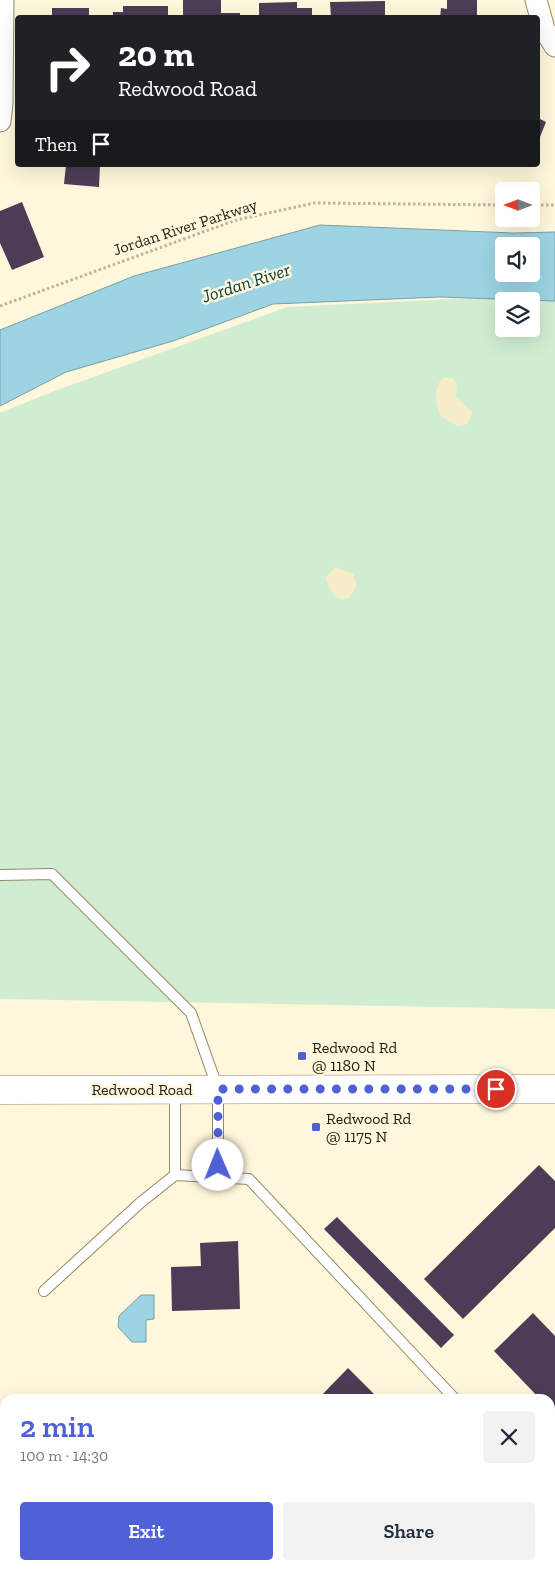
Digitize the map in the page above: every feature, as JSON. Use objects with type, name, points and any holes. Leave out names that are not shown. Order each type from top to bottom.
[{"type":"main road","name":"Redwood Road","points":[[0,1090],[555,1089]]},
{"type":"street","points":[[0,122],[2,104],[3,0]]},
{"type":"street","points":[[536,0],[544,29],[555,46]]},
{"type":"lane","points":[[0,875],[52,874],[191,1013],[218,1089],[218,1177]]},
{"type":"lane","points":[[175,1089],[175,1175]]},
{"type":"lane","points":[[44,1291],[140,1203],[175,1175],[249,1179],[451,1394]]},
{"type":"path","name":"Jordan River Parkway","points":[[0,306],[236,220],[314,203],[495,205]]},
{"type":"path","points":[[540,205],[555,205]]},
{"type":"green space","points":[[495,297],[495,337],[540,337],[540,298],[555,299],[555,1009],[0,999],[0,413],[49,393],[287,307]]},
{"type":"sand","points":[[444,377],[454,379],[457,384],[456,397],[472,412],[468,424],[457,426],[441,416],[437,406],[436,395],[438,385]]},
{"type":"sand","points":[[335,567],[353,574],[357,586],[348,599],[339,599],[329,587],[326,578]]},
{"type":"water","name":"Jordan River","points":[[320,225],[513,233],[555,232],[555,301],[540,300],[540,292],[495,292],[495,299],[440,297],[273,304],[173,341],[66,372],[0,406],[0,330],[134,276]]},
{"type":"water","points":[[141,1295],[154,1295],[154,1319],[146,1320],[146,1342],[132,1342],[118,1327],[119,1316]]},
{"type":"building","points":[[183,0],[221,0],[221,13],[240,13],[240,15],[183,15]]},
{"type":"building","points":[[447,0],[477,0],[477,15],[440,15],[441,8],[447,9]]},
{"type":"building","points":[[385,1],[385,15],[331,15],[330,2]]},
{"type":"building","points":[[297,2],[297,8],[312,8],[312,15],[259,15],[259,3]]},
{"type":"building","points":[[123,6],[168,6],[168,15],[113,15],[113,12],[123,12]]},
{"type":"building","points":[[52,8],[89,8],[89,15],[52,15]]},
{"type":"building","points":[[540,119],[546,122],[540,137]]},
{"type":"building","points":[[66,167],[100,167],[99,187],[64,184]]},
{"type":"building","points":[[22,202],[44,257],[12,270],[0,243],[0,211]]},
{"type":"building","points":[[539,1165],[555,1181],[555,1228],[463,1319],[424,1279]]},
{"type":"building","points":[[337,1217],[454,1335],[441,1348],[324,1229]]},
{"type":"building","points":[[238,1241],[240,1309],[172,1311],[171,1267],[201,1266],[200,1243]]},
{"type":"building","points":[[533,1313],[555,1336],[555,1394],[535,1394],[494,1351]]},
{"type":"building","points":[[348,1368],[374,1394],[323,1394]]},
{"type":"place","name":"Redwood Rd @ 1180 N","points":[[302,1056]]},
{"type":"place","name":"Redwood Rd @ 1175 N","points":[[316,1127]]},
{"type":"route","points":[[218,1165],[218,1089],[496,1089]]}]
